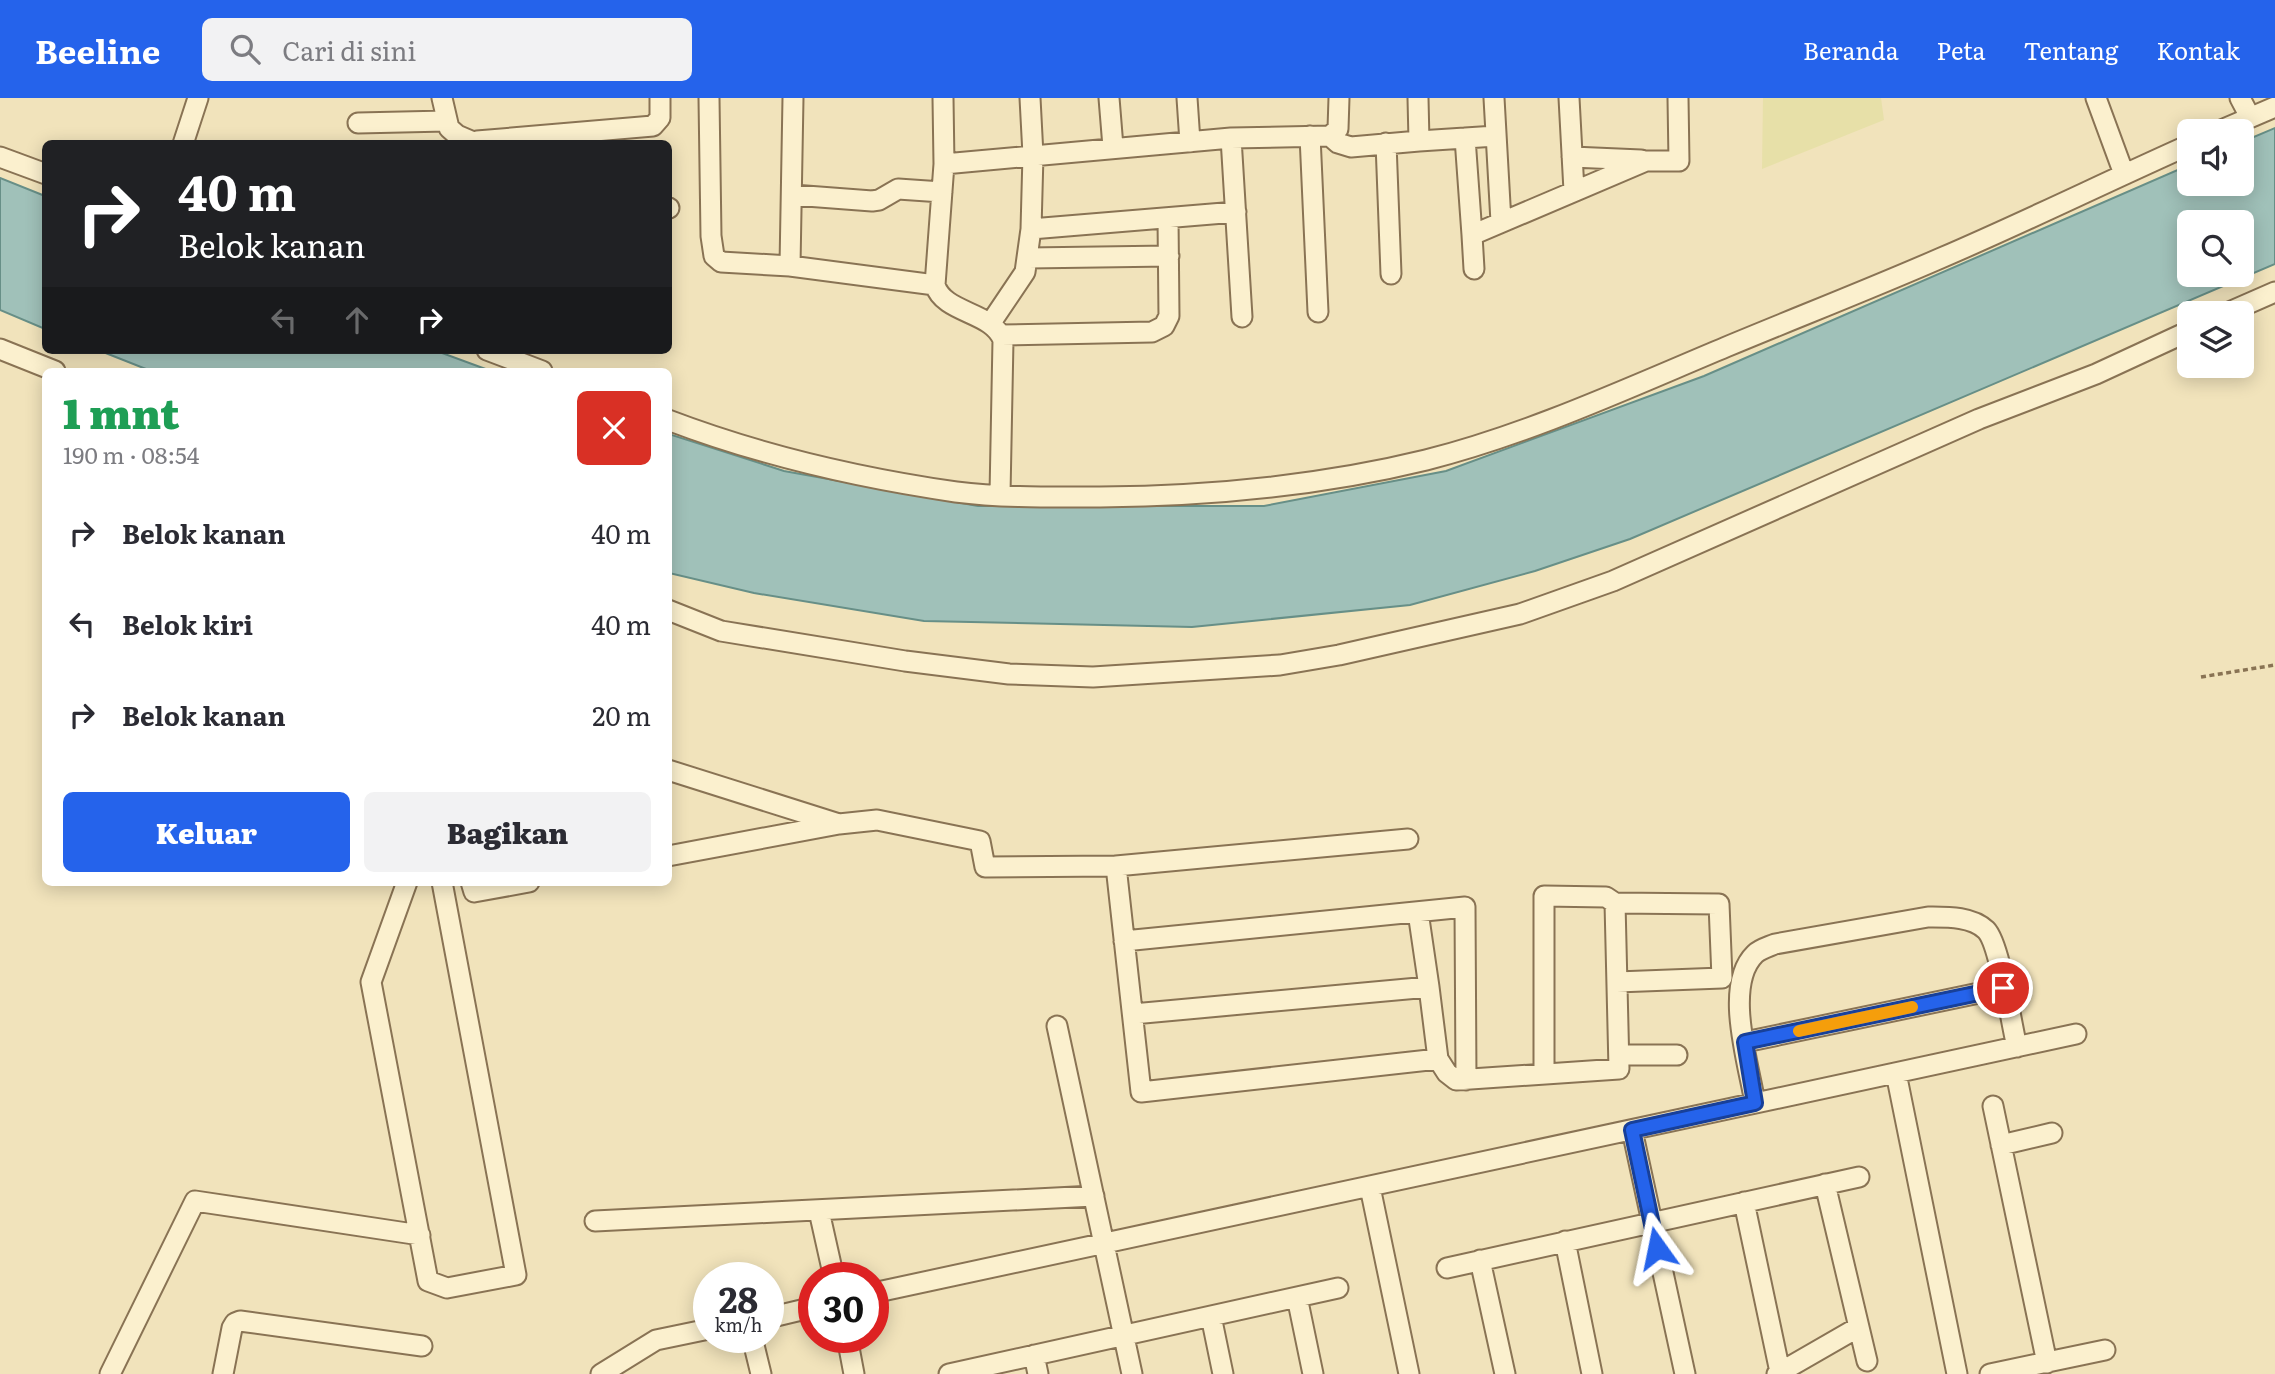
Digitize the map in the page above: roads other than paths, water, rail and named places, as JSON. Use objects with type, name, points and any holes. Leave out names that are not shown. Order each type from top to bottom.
[{"type":"street","points":[[184,140],[198,98]]},
{"type":"street","points":[[442,98],[446,121],[457,135],[471,140]]},
{"type":"street","points":[[501,140],[646,128],[658,123],[660,98]]},
{"type":"street","points":[[709,98],[711,236],[714,256],[721,262],[790,266],[935,285]]},
{"type":"street","points":[[790,266],[793,98]]},
{"type":"street","points":[[943,98],[944,164],[935,285],[940,296],[996,330],[1158,330],[1164,326],[1169,316],[1168,218]]},
{"type":"street","points":[[996,330],[1028,258],[1033,155],[1030,98]]},
{"type":"street","points":[[1110,98],[1113,147]]},
{"type":"street","points":[[1188,98],[1190,142]]},
{"type":"street","points":[[944,164],[1231,138],[1320,136],[1338,129],[1339,98]]},
{"type":"street","points":[[1418,98],[1419,141]]},
{"type":"street","points":[[1493,98],[1501,222]]},
{"type":"street","points":[[1569,98],[1574,191]]},
{"type":"street","points":[[1572,157],[1679,161],[1678,98]]},
{"type":"street","points":[[2096,98],[2124,174]]},
{"type":"street","points":[[2240,98],[2250,117]]},
{"type":"street","points":[[2246,119],[2275,107]]},
{"type":"street","points":[[358,123],[446,121]]},
{"type":"street","points":[[1320,136],[1344,146],[1496,136]]},
{"type":"street","points":[[1318,312],[1320,136]]},
{"type":"street","points":[[1231,138],[1242,317]]},
{"type":"street","points":[[1465,138],[1474,269]]},
{"type":"street","points":[[1386,143],[1391,274]]},
{"type":"street","points":[[672,421],[778,455],[854,473],[959,492],[1056,497],[1186,496],[1294,485],[1425,460],[1492,441],[1941,258],[2177,150]]},
{"type":"street","points":[[0,157],[42,173]]},
{"type":"street","points":[[1472,235],[1646,161]]},
{"type":"street","points":[[793,195],[872,201],[898,189],[942,192]]},
{"type":"street","points":[[1031,229],[1236,212]]},
{"type":"street","points":[[1028,258],[1169,256]]},
{"type":"street","points":[[2254,301],[2275,292]]},
{"type":"street","points":[[996,330],[1004,346],[1000,494]]},
{"type":"street","points":[[672,612],[721,631],[1009,674],[1093,677],[1280,665],[1339,655],[1520,614],[1614,581],[1979,419],[2096,374],[2177,337]]},
{"type":"street","points":[[0,349],[48,368]]},
{"type":"street","points":[[497,354],[531,368]]},
{"type":"street","points":[[674,774],[838,824]]},
{"type":"street","points":[[672,855],[838,824],[877,820],[979,841],[985,867],[1116,866],[1408,839]]},
{"type":"street","points":[[1116,866],[1142,1092],[1438,1059]]},
{"type":"street","points":[[406,886],[371,982],[428,1281],[447,1288],[516,1275],[443,886]]},
{"type":"street","points":[[472,886],[474,892],[507,886]]},
{"type":"street","points":[[1544,1074],[1544,896],[1606,897],[1615,903],[1719,904],[1722,978],[1617,982]]},
{"type":"street","points":[[1418,912],[1438,1059],[1447,1073],[1457,1080],[1466,1080],[1619,1069],[1615,903]]},
{"type":"street","points":[[1124,940],[1465,907],[1466,1080]]},
{"type":"street","points":[[1755,1103],[1737,996],[1754,954],[1775,944],[1908,920],[1948,917],[1978,924],[1987,930],[1996,947],[2017,1047]]},
{"type":"street","points":[[1133,1014],[1429,987]]},
{"type":"street","points":[[1745,1042],[2003,988]]},
{"type":"street","points":[[1058,1026],[1132,1374]]},
{"type":"street","points":[[889,1290],[2076,1034]]},
{"type":"street","points":[[1619,1055],[1677,1055]]},
{"type":"street","points":[[1896,1073],[1957,1374]]},
{"type":"street","points":[[1993,1106],[2048,1363]]},
{"type":"street","points":[[1632,1130],[1685,1374]]},
{"type":"street","points":[[2001,1145],[2052,1133]]},
{"type":"street","points":[[1447,1268],[1859,1177]]},
{"type":"street","points":[[1825,1184],[1857,1328],[1867,1360]]},
{"type":"street","points":[[1370,1187],[1409,1374]]},
{"type":"street","points":[[595,1221],[1094,1196]]},
{"type":"street","points":[[110,1374],[195,1201],[419,1235]]},
{"type":"street","points":[[1744,1202],[1778,1373],[1857,1328]]},
{"type":"street","points":[[820,1211],[831,1262]]},
{"type":"street","points":[[1565,1241],[1592,1374]]},
{"type":"street","points":[[1480,1260],[1505,1374]]},
{"type":"street","points":[[949,1374],[1036,1364],[1124,1335],[1338,1288]]},
{"type":"street","points":[[1297,1297],[1313,1374]]},
{"type":"street","points":[[1211,1316],[1223,1374]]},
{"type":"street","points":[[223,1374],[232,1328],[240,1321],[422,1346]]},
{"type":"street","points":[[601,1374],[656,1340],[693,1332]]},
{"type":"street","points":[[1990,1374],[2105,1350]]},
{"type":"street","points":[[756,1353],[761,1374]]},
{"type":"street","points":[[850,1353],[854,1374]]},
{"type":"water","points":[[2275,128],[2275,264],[2254,273],[2254,210],[2177,210],[2177,287],[2221,287],[2188,301],[2177,301],[2177,306],[1630,539],[1535,571],[1410,605],[1192,627],[924,621],[754,593],[672,574],[672,435],[784,471],[978,506],[1264,506],[1446,471],[1704,376],[2177,170],[2177,196],[2254,196],[2254,137]]},
{"type":"water","points":[[0,178],[42,195],[42,328],[0,310]]},
{"type":"water","points":[[108,354],[445,354],[483,368],[143,368]]}]
